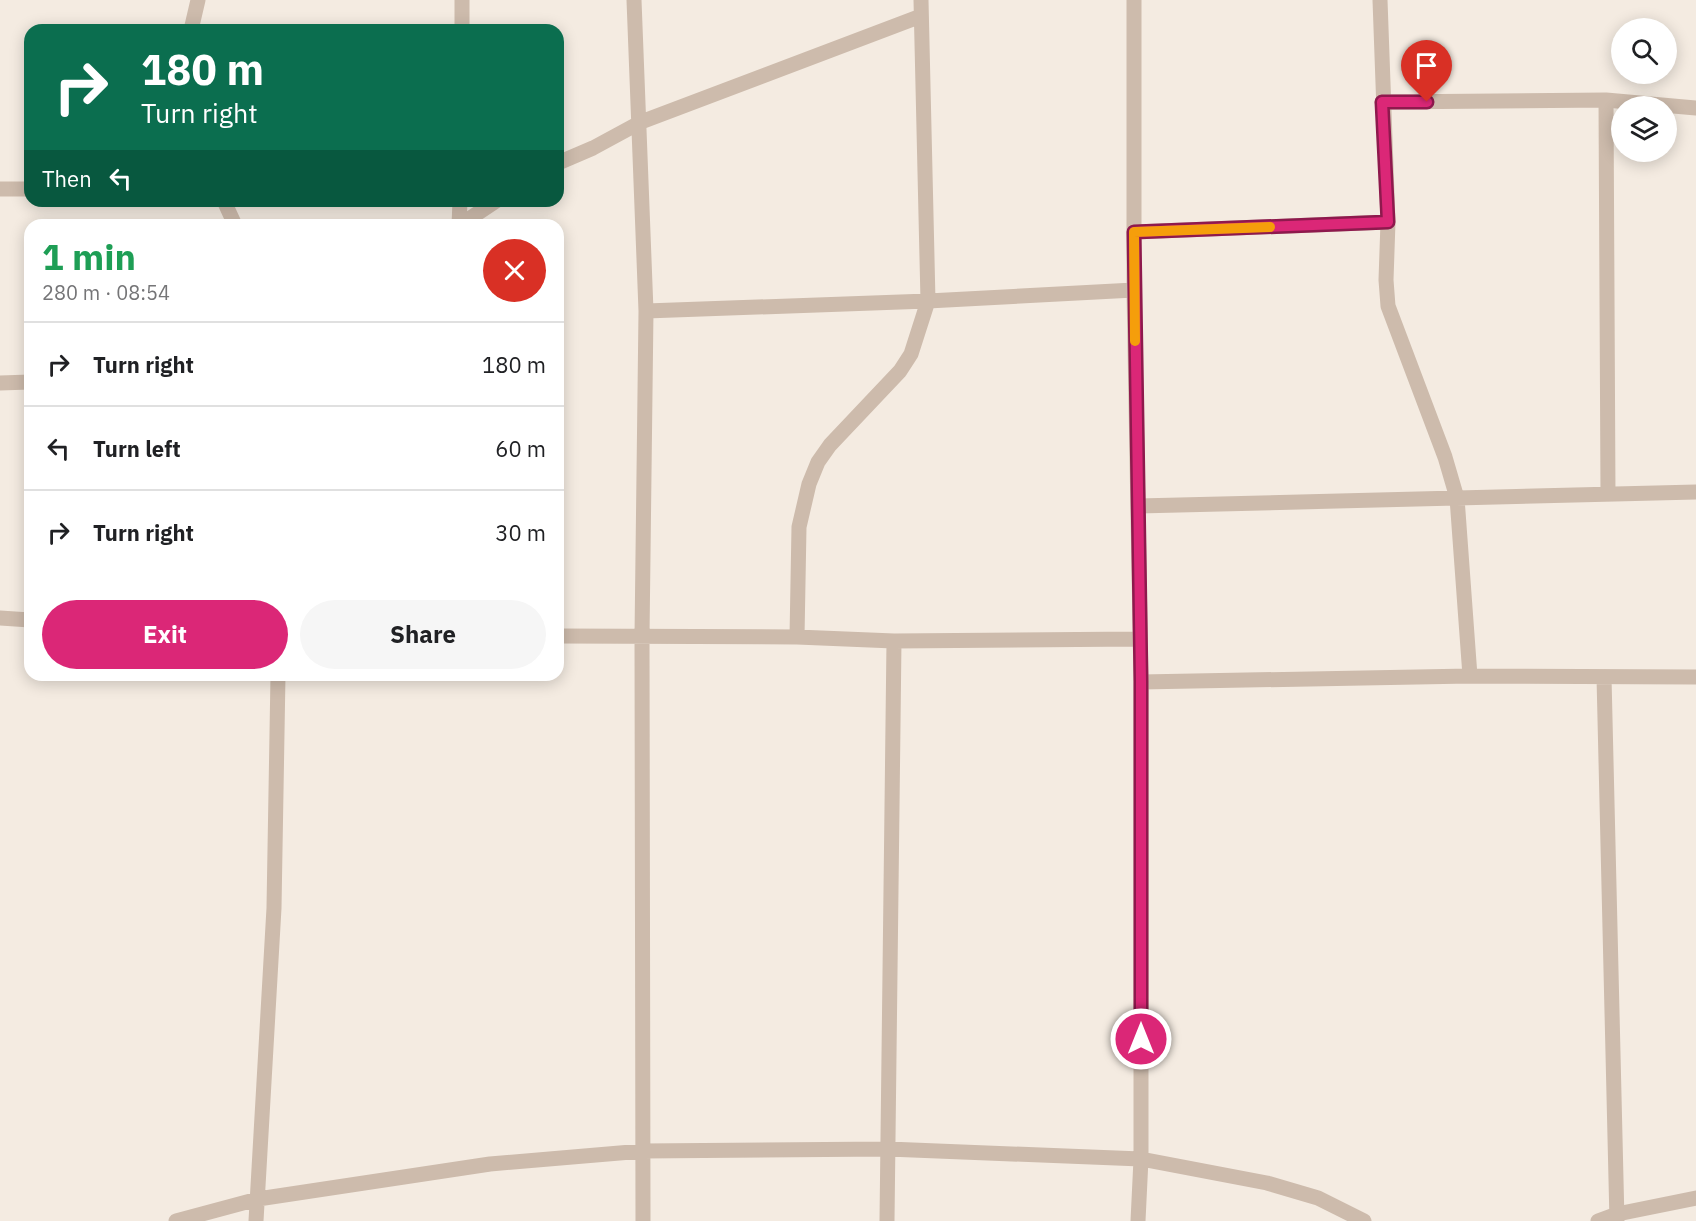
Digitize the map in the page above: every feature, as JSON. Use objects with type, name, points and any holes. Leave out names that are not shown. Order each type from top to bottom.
[{"type":"street","points":[[192,24],[198,0]]},
{"type":"street","points":[[462,0],[462,24]]},
{"type":"street","points":[[634,0],[641,122],[646,311],[642,636],[643,1221]]},
{"type":"street","points":[[797,637],[798,527],[809,484],[818,462],[830,445],[900,371],[911,354],[928,301],[921,0]]},
{"type":"street","points":[[1134,0],[1134,290],[1141,681],[1142,1159],[1138,1221]]},
{"type":"street","points":[[1380,0],[1388,222],[1386,280],[1388,306],[1445,457],[1457,498],[1470,676]]},
{"type":"street","points":[[564,160],[641,122],[921,16]]},
{"type":"street","points":[[1382,102],[1606,100],[1696,108]]},
{"type":"street","points":[[1606,100],[1608,494]]},
{"type":"street","points":[[0,189],[24,189]]},
{"type":"street","points":[[469,219],[487,207]]},
{"type":"street","points":[[1134,232],[1388,222]]},
{"type":"street","points":[[646,311],[928,301],[1134,290]]},
{"type":"street","points":[[0,383],[24,382]]},
{"type":"street","points":[[1138,506],[1696,492]]},
{"type":"street","points":[[0,618],[24,620]]},
{"type":"street","points":[[564,636],[797,637],[894,641],[1140,639]]},
{"type":"street","points":[[888,1221],[894,641]]},
{"type":"street","points":[[1141,681],[1470,676],[1696,676]]},
{"type":"street","points":[[1605,677],[1617,1218]]},
{"type":"street","points":[[256,1221],[274,908],[278,681]]},
{"type":"street","points":[[176,1221],[258,1200],[490,1164],[643,1151],[888,1149],[1142,1159],[1267,1183],[1318,1198],[1364,1221]]},
{"type":"street","points":[[1598,1221],[1696,1198]]},
{"type":"slow traffic","points":[[1135,341],[1134,232],[1270,227]]},
{"type":"route","points":[[1141,1039],[1141,681],[1134,232],[1388,222],[1382,102],[1427,102]]}]
